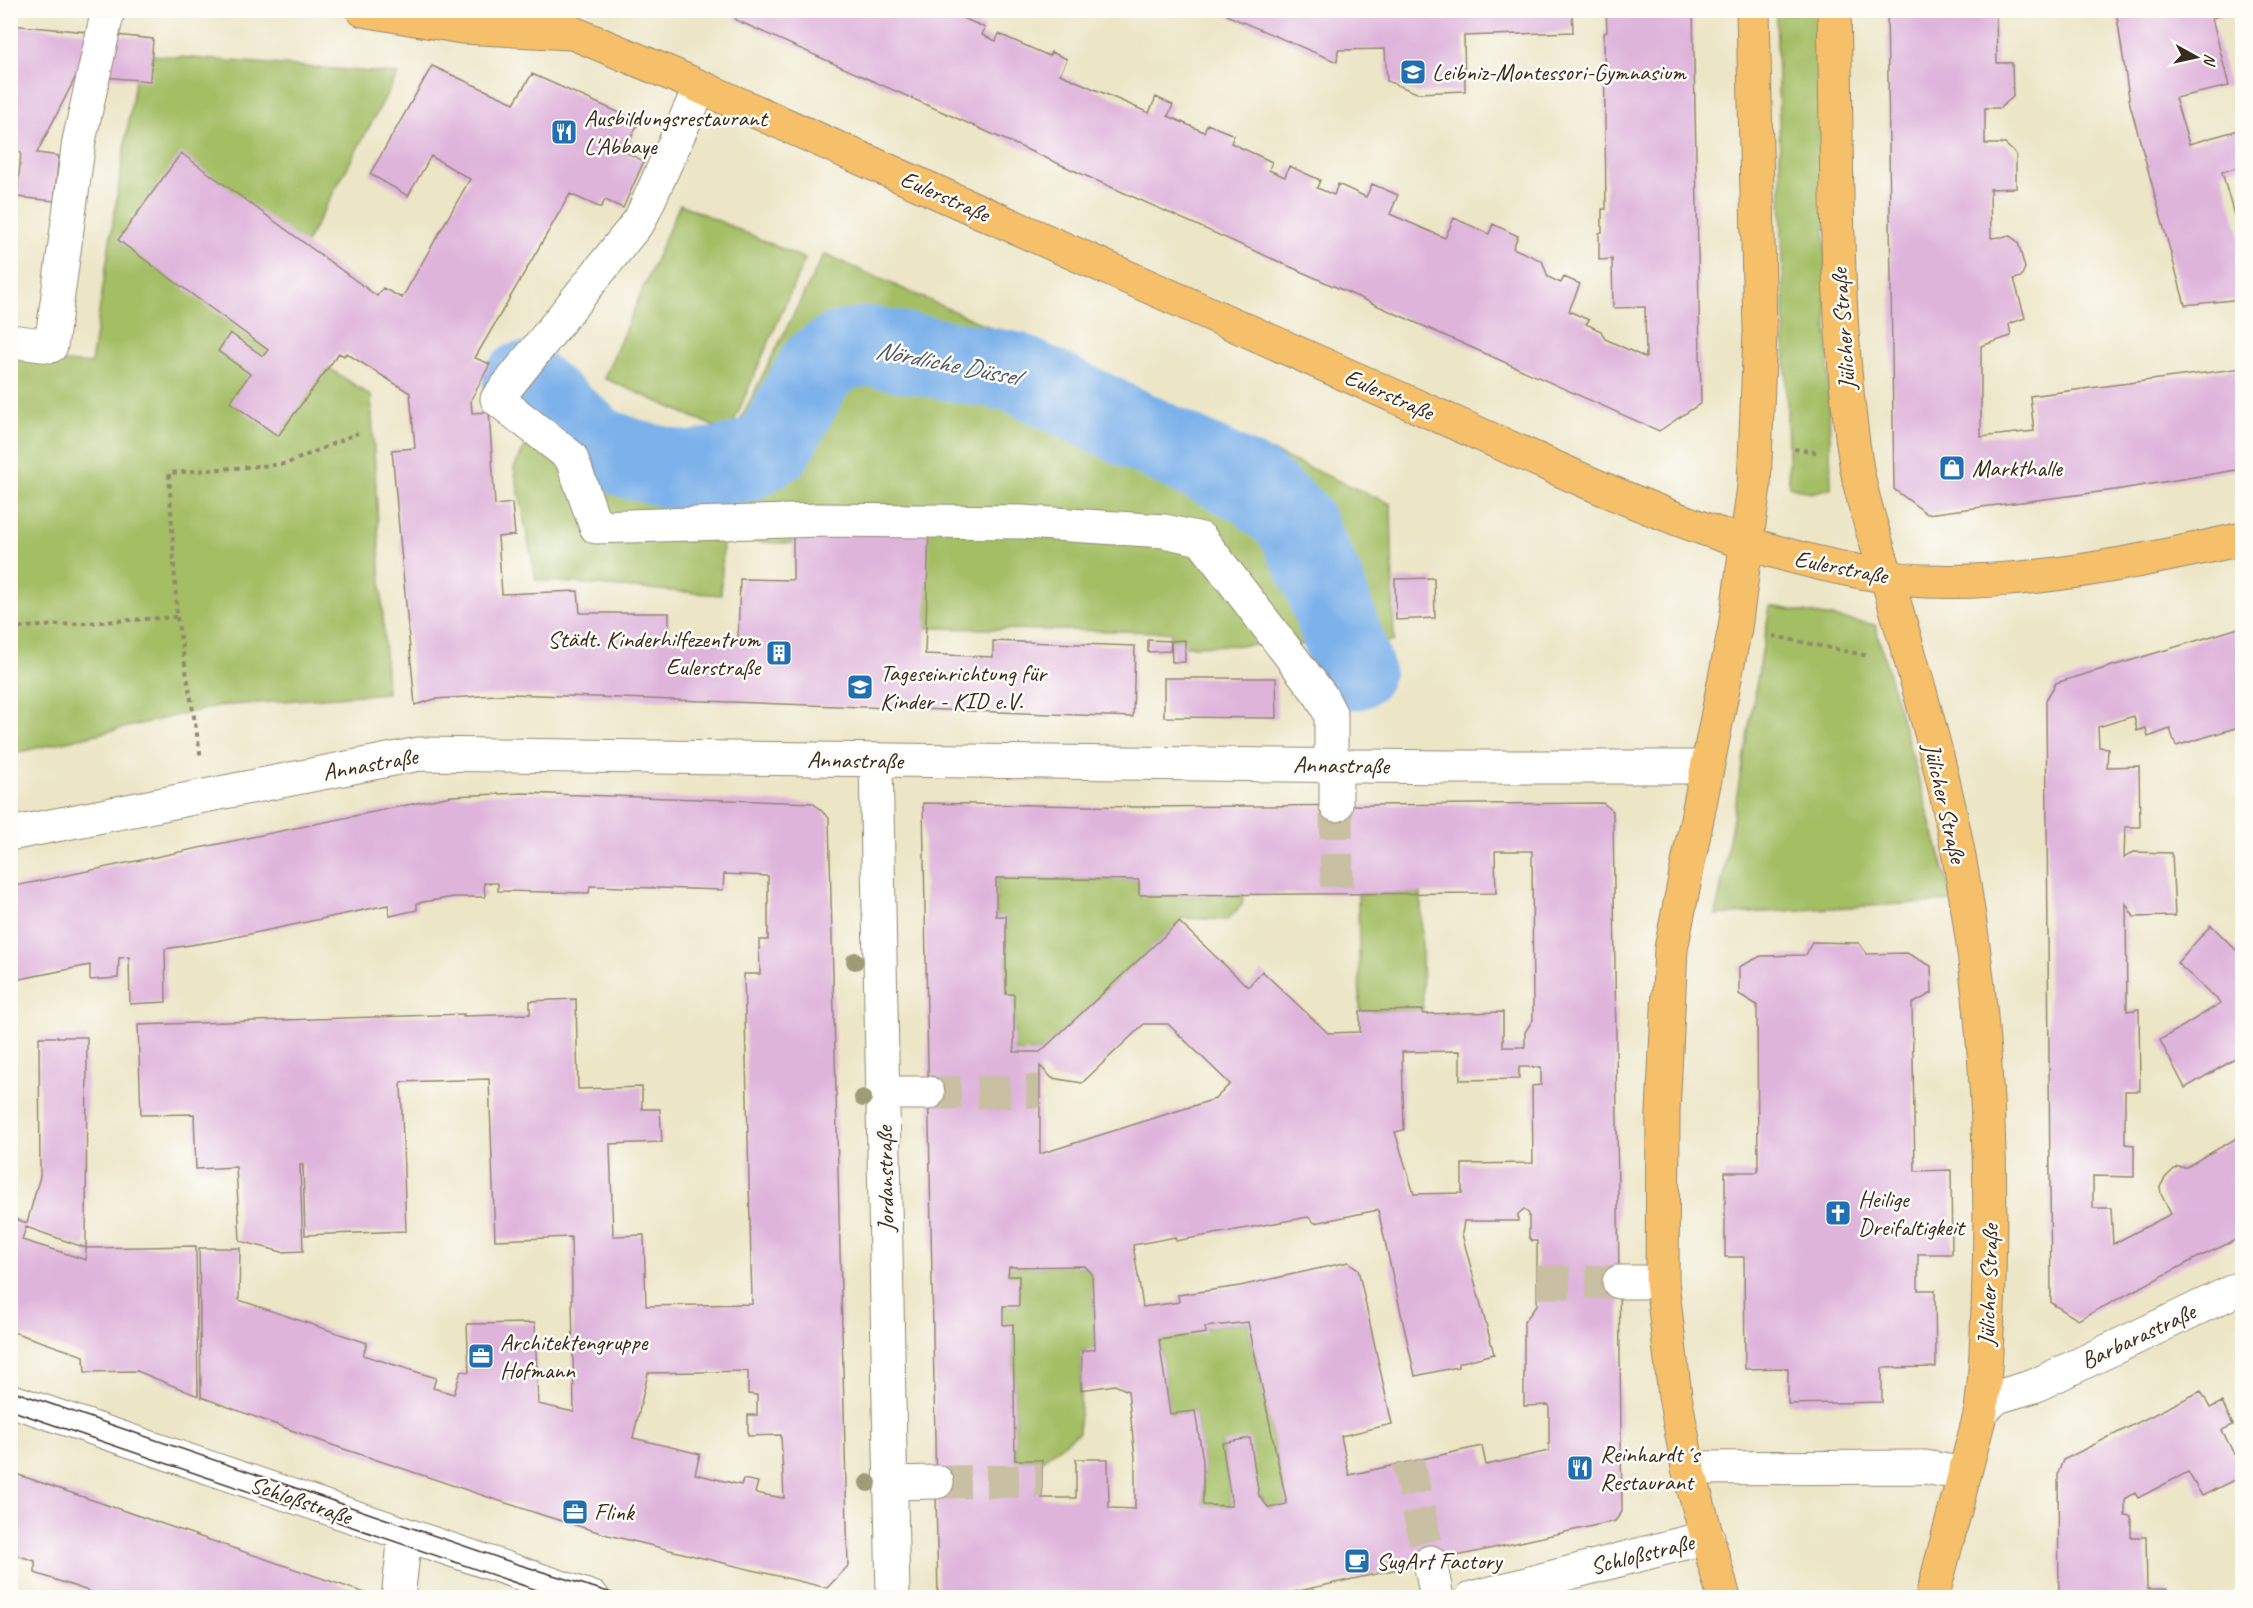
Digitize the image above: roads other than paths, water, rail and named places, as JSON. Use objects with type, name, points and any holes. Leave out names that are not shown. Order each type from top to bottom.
[{"type":"main road","name":"Eulerstraße","points":[[363,10],[462,27],[573,33]]},
{"type":"main road","name":"Eulerstraße","points":[[536,10],[573,33],[700,87],[1616,495],[1747,545],[1810,562],[1887,576],[1946,582],[2030,578],[2242,539]]},
{"type":"main road","points":[[1724,1598],[1688,1468],[1675,1396],[1662,1282],[1663,1112],[1671,949],[1735,628],[1747,545],[1757,443],[1760,332],[1753,10]]},
{"type":"main road","name":"Jülicher Straße","points":[[1834,10],[1838,266],[1845,368],[1855,458],[1865,511],[1887,576],[1949,807],[1969,921],[1983,1023],[1990,1204],[1986,1353],[1981,1411],[1932,1598]]},
{"type":"street","points":[[10,341],[51,346],[79,141],[108,10]]},
{"type":"street","points":[[700,87],[640,219],[496,399],[571,457],[596,527],[821,520],[1023,522],[1164,531],[1201,539],[1321,696],[1331,715],[1336,805]]},
{"type":"street","name":"Annastraße","points":[[10,834],[209,797],[318,772],[419,754],[1446,767],[1707,767]]},
{"type":"street","name":"Jordanstraße","points":[[876,760],[893,1598]]},
{"type":"street","points":[[883,1093],[928,1093]]},
{"type":"street","points":[[1619,1282],[1662,1282]]},
{"type":"street","name":"Barbarastraße","points":[[1981,1411],[1997,1397],[2034,1386],[2242,1287]]},
{"type":"street","points":[[1986,1353],[1996,1368],[2034,1386]]},
{"type":"street","name":"Schloßstraße","points":[[10,1400],[593,1598]]},
{"type":"street","points":[[1688,1468],[1925,1467],[1964,1474]]},
{"type":"street","points":[[891,1483],[937,1482]]},
{"type":"street","points":[[398,1598],[405,1535]]},
{"type":"street","name":"Schloßstraße","points":[[1472,1598],[1708,1537]]},
{"type":"street","points":[[1430,1562],[1437,1598]]},
{"type":"waterway","name":"Nördliche Düssel","points":[[523,382],[597,446],[634,460],[687,472],[745,462],[773,446],[818,366],[841,351],[868,346],[1014,372],[1255,487],[1294,521],[1323,581],[1354,670]]},
{"type":"tunnel","points":[[1336,805],[1337,894]]},
{"type":"tunnel","points":[[928,1093],[1039,1091]]},
{"type":"tunnel","points":[[1537,1282],[1619,1282]]},
{"type":"tunnel","points":[[1408,1462],[1430,1562]]},
{"type":"tunnel","points":[[937,1482],[1042,1481]]},
{"type":"tram line","points":[[10,1390],[517,1564],[628,1598]]},
{"type":"tram line","points":[[10,1410],[560,1598]]},
{"type":"place","name":"Leibniz-Montessori-Gymnasium","points":[[1413,72]]},
{"type":"place","name":"Ausbildungsrestaurant L'Abbaye","points":[[564,132]]},
{"type":"place","name":"Markthalle","points":[[1952,468]]},
{"type":"place","name":"Städt. Kinderhilfezentrum Eulerstraße","points":[[779,653]]},
{"type":"place","name":"Tageseinrichtung für Kinder - KID e.V.","points":[[860,687]]},
{"type":"place","name":"Heilige Dreifaltigkeit","points":[[1838,1213]]},
{"type":"place","name":"Architektengruppe Hofmann","points":[[481,1356]]},
{"type":"place","name":"Reinhardt´s Restaurant","points":[[1580,1468]]},
{"type":"place","name":"Flink","points":[[575,1512]]},
{"type":"place","name":"SugArt Factory","points":[[1357,1561]]}]
